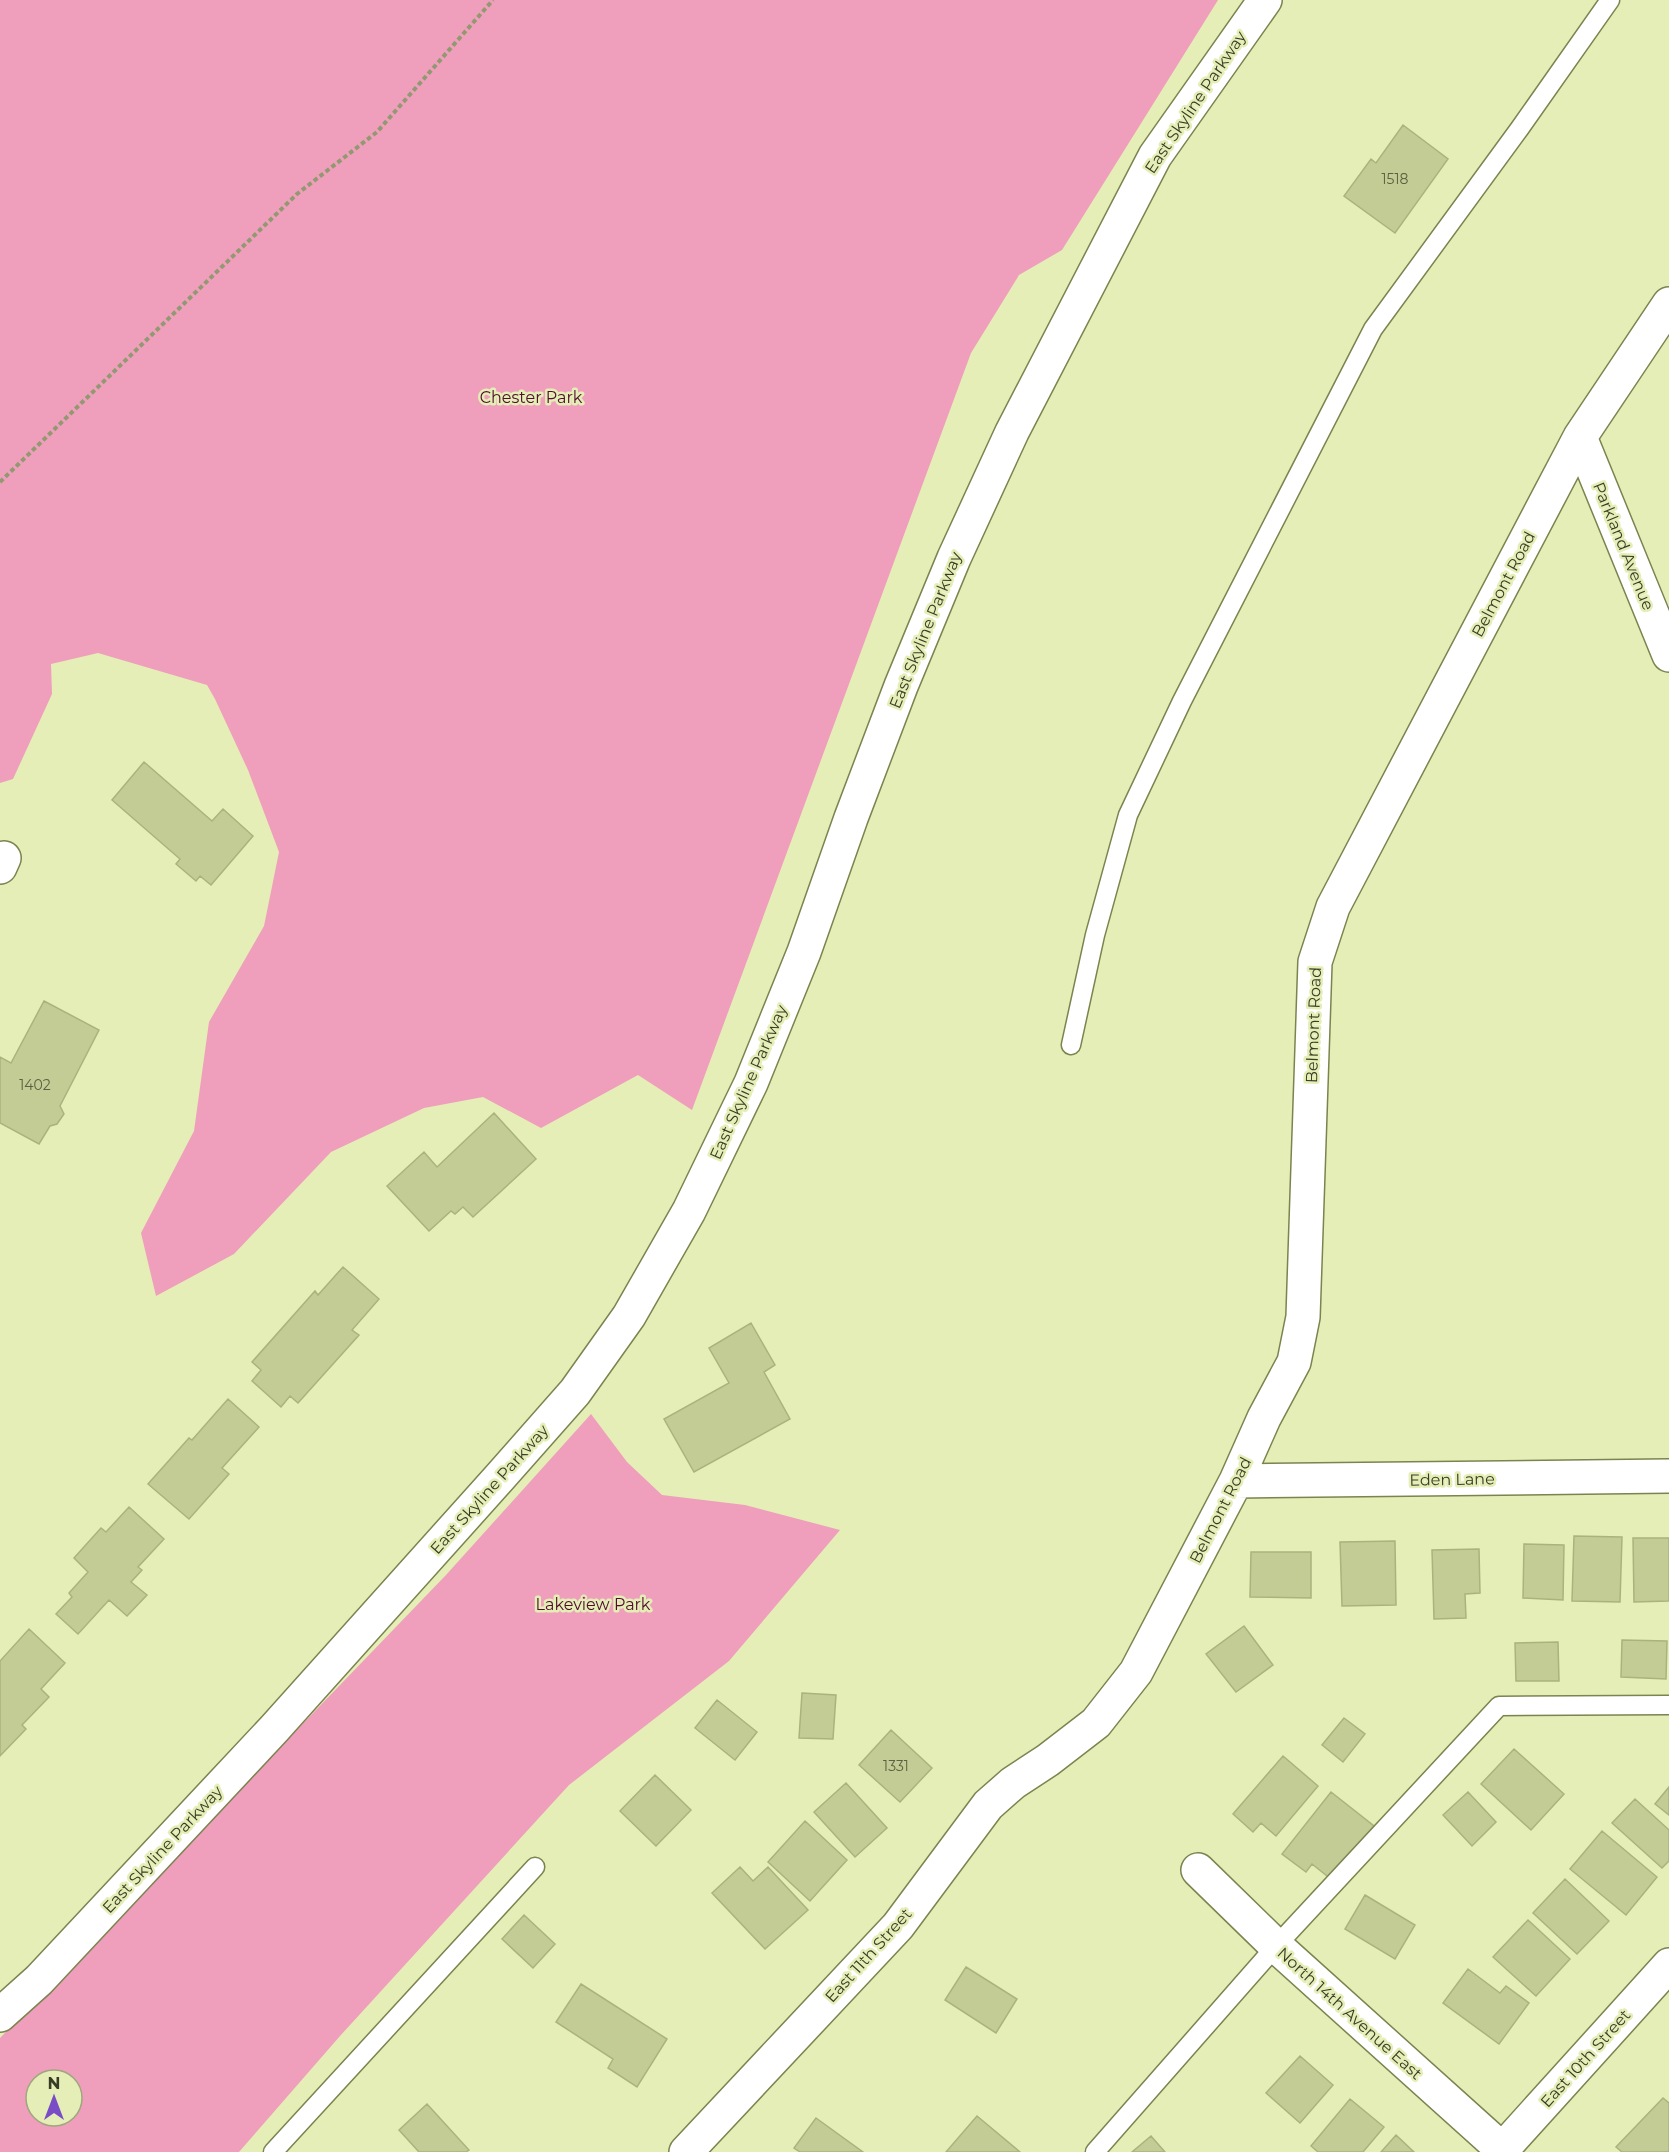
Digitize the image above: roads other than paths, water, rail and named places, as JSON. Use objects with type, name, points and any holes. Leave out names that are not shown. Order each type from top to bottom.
[{"type":"street","name":"East Skyline Parkway","points":[[0,2015],[39,1980],[298,1703],[575,1392],[629,1316],[689,1211],[751,1083],[804,952],[901,687],[954,558],[1012,432],[1155,156],[1265,0]]},
{"type":"street","name":"Belmont Road","points":[[1048,1760],[1096,1723],[1136,1672],[1236,1481],[1264,1418],[1294,1362],[1303,1317],[1315,962],[1333,907],[1580,438],[1669,304]]},
{"type":"street","name":"Parkland Avenue","points":[[1580,438],[1669,655]]},
{"type":"street","name":"Eden Lane","points":[[1236,1481],[1669,1476]]},
{"type":"street","name":"East 11th Street","points":[[686,2152],[898,1926],[988,1805],[1013,1783],[1048,1760]]},
{"type":"street","name":"North 14th Avenue East","points":[[1198,1870],[1276,1946],[1503,2151]]},
{"type":"street","name":"East 10th Street","points":[[1503,2151],[1669,1965]]},
{"type":"lane","points":[[1071,1046],[1095,935],[1128,815],[1182,701],[1372,329],[1513,138],[1610,0]]},
{"type":"lane","points":[[1095,2152],[1276,1946],[1498,1706],[1669,1705]]},
{"type":"lane","points":[[273,2152],[535,1867]]},
{"type":"park label","name":"Chester Park","points":[[531,397]]},
{"type":"park label","name":"Lakeview Park","points":[[593,1604]]}]
